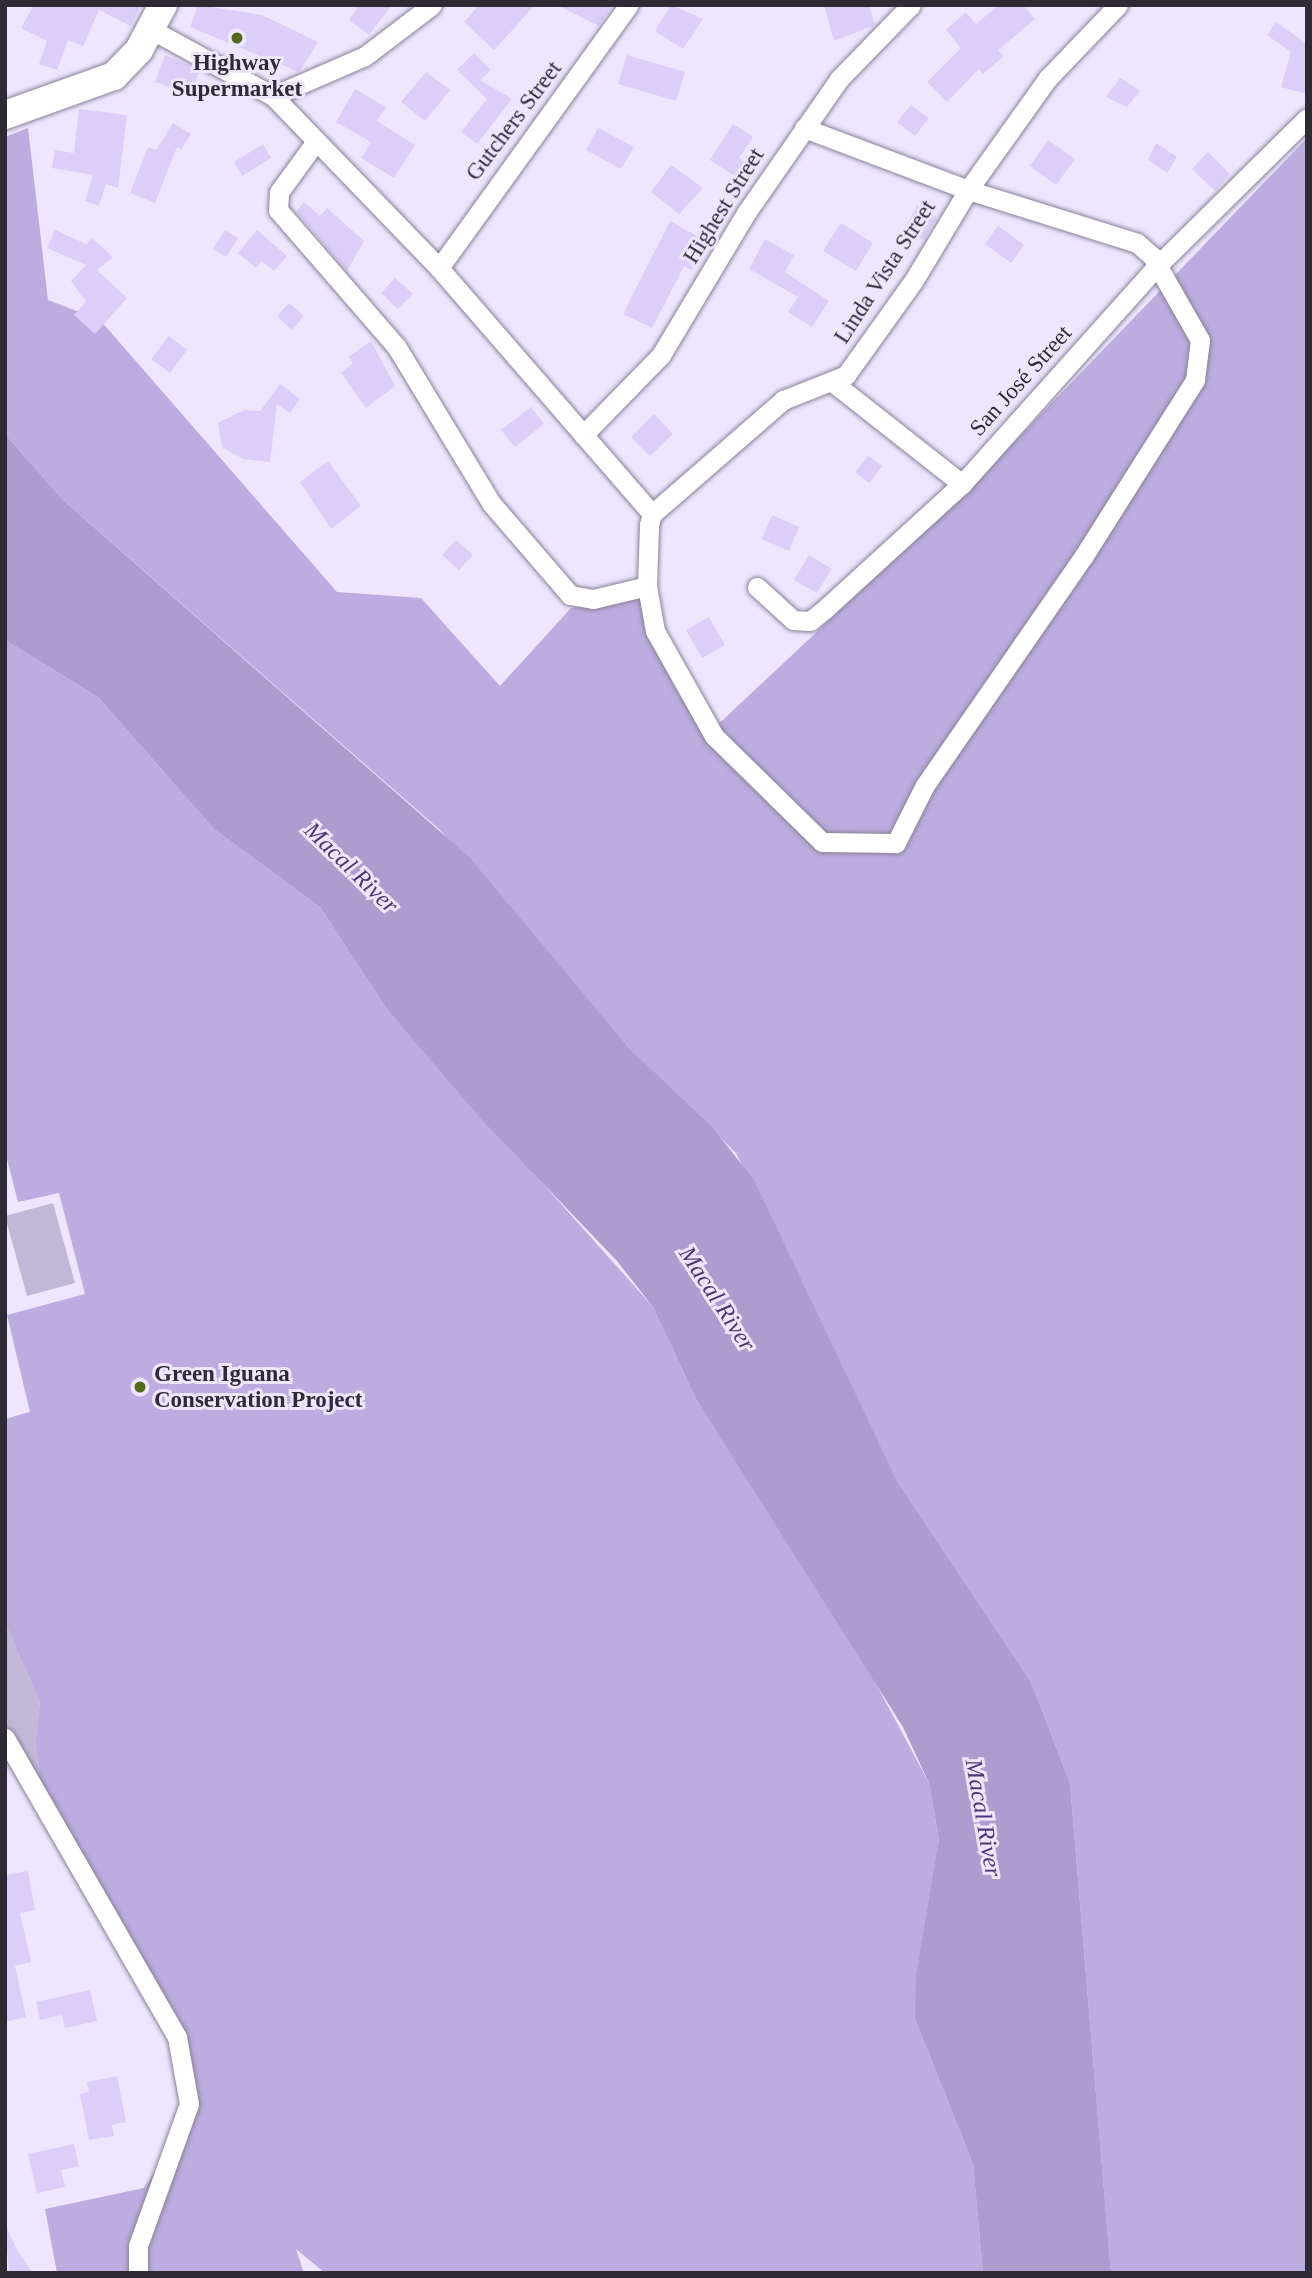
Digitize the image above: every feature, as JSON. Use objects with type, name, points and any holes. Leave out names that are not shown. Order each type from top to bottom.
[{"type":"main road","points":[[5,115],[114,76],[158,18]]},
{"type":"street","points":[[272,96],[365,56],[432,5]]},
{"type":"street","name":"Gutchers Street","points":[[439,268],[629,5]]},
{"type":"street","name":"Highest Street","points":[[583,435],[661,355],[804,128],[839,79],[911,5]]},
{"type":"street","name":"Linda Vista Street","points":[[835,384],[914,280],[968,190],[1056,68],[1118,5]]},
{"type":"street","points":[[158,18],[272,96],[314,144],[439,268],[652,514]]},
{"type":"street","name":"San José Street","points":[[757,587],[793,620],[810,621],[962,484],[1158,265],[1307,118]]},
{"type":"street","points":[[804,128],[968,190],[1137,243],[1158,265],[1200,340],[1195,380],[1083,557],[925,785],[896,843],[822,842],[754,780],[686,694],[655,631],[647,586],[652,514],[783,400],[835,384],[962,484]]},
{"type":"street","points":[[314,144],[279,191],[278,210],[396,346],[491,503],[570,595],[593,598],[647,586]]},
{"type":"street","points":[[5,1738],[177,2037],[189,2104],[138,2246],[138,2273]]},
{"type":"shaded area","points":[[28,128],[48,300],[100,320],[337,592],[421,598],[500,686],[571,608],[640,598],[710,732],[971,487],[1307,138],[1307,2273],[1111,2273],[1070,1783],[1031,1682],[897,1481],[736,1153],[629,1048],[440,830],[63,500],[5,434],[5,137]]},
{"type":"shaded area","points":[[5,640],[98,697],[214,829],[320,907],[387,1009],[653,1307],[696,1399],[861,1656],[929,1783],[939,1840],[915,2019],[973,2164],[983,2273],[325,2273],[296,2249],[304,2273],[57,2273],[45,2209],[144,2188],[186,2124],[172,2037],[45,1812],[35,1742],[40,1703],[5,1623],[5,1419],[30,1412],[7,1315],[85,1294],[59,1193],[18,1202],[5,1151]]},
{"type":"shaded area","points":[[53,1203],[75,1283],[27,1296],[5,1216]]},
{"type":"shaded area","points":[[5,1623],[40,1703],[35,1742],[45,1812],[5,1753]]},
{"type":"water","name":"Macal River","points":[[5,434],[63,500],[469,857],[629,1048],[713,1128],[754,1180],[897,1481],[1031,1682],[1070,1783],[1111,2273],[983,2273],[973,2164],[915,2019],[916,1976],[939,1840],[929,1783],[903,1727],[696,1399],[653,1307],[617,1261],[483,1121],[387,1009],[320,907],[214,829],[98,697],[5,640]]},
{"type":"building","points":[[34,5],[141,5],[131,26],[99,10],[83,46],[68,40],[57,70],[39,64],[47,41],[21,28]]},
{"type":"building","points":[[198,5],[262,15],[318,42],[299,72],[190,27]]},
{"type":"building","points":[[359,5],[392,5],[369,35],[349,20]]},
{"type":"building","points":[[479,5],[535,5],[494,50],[464,22]]},
{"type":"building","points":[[557,5],[613,5],[599,26]]},
{"type":"building","points":[[671,5],[703,19],[683,49],[655,31]]},
{"type":"building","points":[[824,5],[869,5],[875,25],[834,41]]},
{"type":"building","points":[[999,5],[1023,5],[1035,19],[998,50],[1004,56],[983,74],[979,69],[947,102],[927,82],[961,48],[946,30],[966,12],[976,24]]},
{"type":"building","points":[[1276,22],[1307,44],[1307,94],[1281,87],[1291,52],[1267,35]]},
{"type":"building","points":[[474,53],[491,70],[480,80],[512,99],[477,144],[461,132],[487,99],[457,70]]},
{"type":"building","points":[[165,55],[200,70],[191,95],[155,82]]},
{"type":"building","points":[[627,55],[685,72],[676,101],[618,84]]},
{"type":"building","points":[[426,72],[450,90],[425,121],[401,102]]},
{"type":"building","points":[[1120,78],[1140,91],[1127,107],[1106,97]]},
{"type":"building","points":[[355,89],[386,107],[377,121],[415,145],[394,178],[361,158],[371,142],[336,122]]},
{"type":"building","points":[[911,105],[929,118],[915,136],[897,122]]},
{"type":"building","points":[[79,109],[127,115],[118,188],[106,184],[99,206],[85,201],[93,175],[52,168],[55,150],[74,153]]},
{"type":"building","points":[[173,123],[191,134],[181,150],[177,147],[155,203],[130,193],[148,147],[156,150]]},
{"type":"building","points":[[733,124],[753,137],[739,158],[757,170],[747,184],[710,160]]},
{"type":"building","points":[[598,128],[634,147],[621,169],[586,150]]},
{"type":"building","points":[[1048,140],[1075,159],[1056,185],[1030,166]]},
{"type":"building","points":[[1156,143],[1177,157],[1167,173],[1148,160]]},
{"type":"building","points":[[263,144],[271,158],[242,176],[234,162]]},
{"type":"building","points":[[1208,152],[1230,174],[1215,191],[1192,169]]},
{"type":"building","points":[[671,165],[703,188],[679,214],[651,192]]},
{"type":"building","points":[[304,202],[320,216],[327,208],[364,241],[347,271],[296,212]]},
{"type":"building","points":[[917,206],[937,217],[924,240],[904,230]]},
{"type":"building","points":[[670,221],[708,242],[692,270],[684,266],[652,328],[623,314]]},
{"type":"building","points":[[841,223],[873,243],[856,271],[823,251]]},
{"type":"building","points":[[998,226],[1024,245],[1011,263],[985,244]]},
{"type":"building","points":[[55,230],[86,244],[92,238],[113,257],[97,270],[127,298],[95,334],[74,315],[86,302],[71,281],[86,265],[47,248]]},
{"type":"building","points":[[225,230],[238,238],[226,257],[213,249]]},
{"type":"building","points":[[257,230],[287,256],[274,271],[262,261],[256,268],[238,253]]},
{"type":"building","points":[[765,239],[794,255],[785,272],[829,301],[812,327],[788,312],[798,297],[749,269]]},
{"type":"building","points":[[395,278],[413,294],[398,309],[381,293]]},
{"type":"building","points":[[289,303],[304,316],[292,330],[277,316]]},
{"type":"building","points":[[169,336],[187,350],[170,373],[151,359]]},
{"type":"building","points":[[371,341],[395,386],[366,408],[341,373],[353,363],[348,357]]},
{"type":"building","points":[[280,384],[300,399],[290,413],[277,404],[270,462],[243,459],[222,447],[218,423],[244,410],[260,411]]},
{"type":"building","points":[[531,407],[544,424],[515,447],[501,430]]},
{"type":"building","points":[[654,414],[673,434],[650,456],[631,437]]},
{"type":"building","points":[[868,456],[882,466],[869,483],[855,472]]},
{"type":"building","points":[[328,461],[361,506],[331,529],[300,482]]},
{"type":"building","points":[[772,515],[799,527],[789,551],[762,539]]},
{"type":"building","points":[[456,540],[473,555],[459,570],[442,555]]},
{"type":"building","points":[[809,555],[832,569],[817,593],[794,580]]},
{"type":"building","points":[[709,617],[725,645],[702,658],[686,630]]},
{"type":"building","points":[[28,1871],[35,1910],[20,1913],[31,1962],[15,1966],[26,2017],[5,2022],[5,1875]]},
{"type":"building","points":[[90,1990],[97,2021],[65,2028],[62,2015],[40,2020],[36,2002]]},
{"type":"building","points":[[117,2076],[126,2122],[112,2125],[114,2136],[89,2140],[80,2094],[89,2092],[87,2082]]},
{"type":"building","points":[[74,2144],[79,2166],[61,2170],[65,2187],[37,2193],[28,2154]]},
{"type":"building","points":[[5,2224],[18,2252],[33,2273],[9,2273]]},
{"type":"place","name":"Highway Supermarket","points":[[237,38]]},
{"type":"place","name":"Green Iguana Conservation Project","points":[[140,1387]]}]
